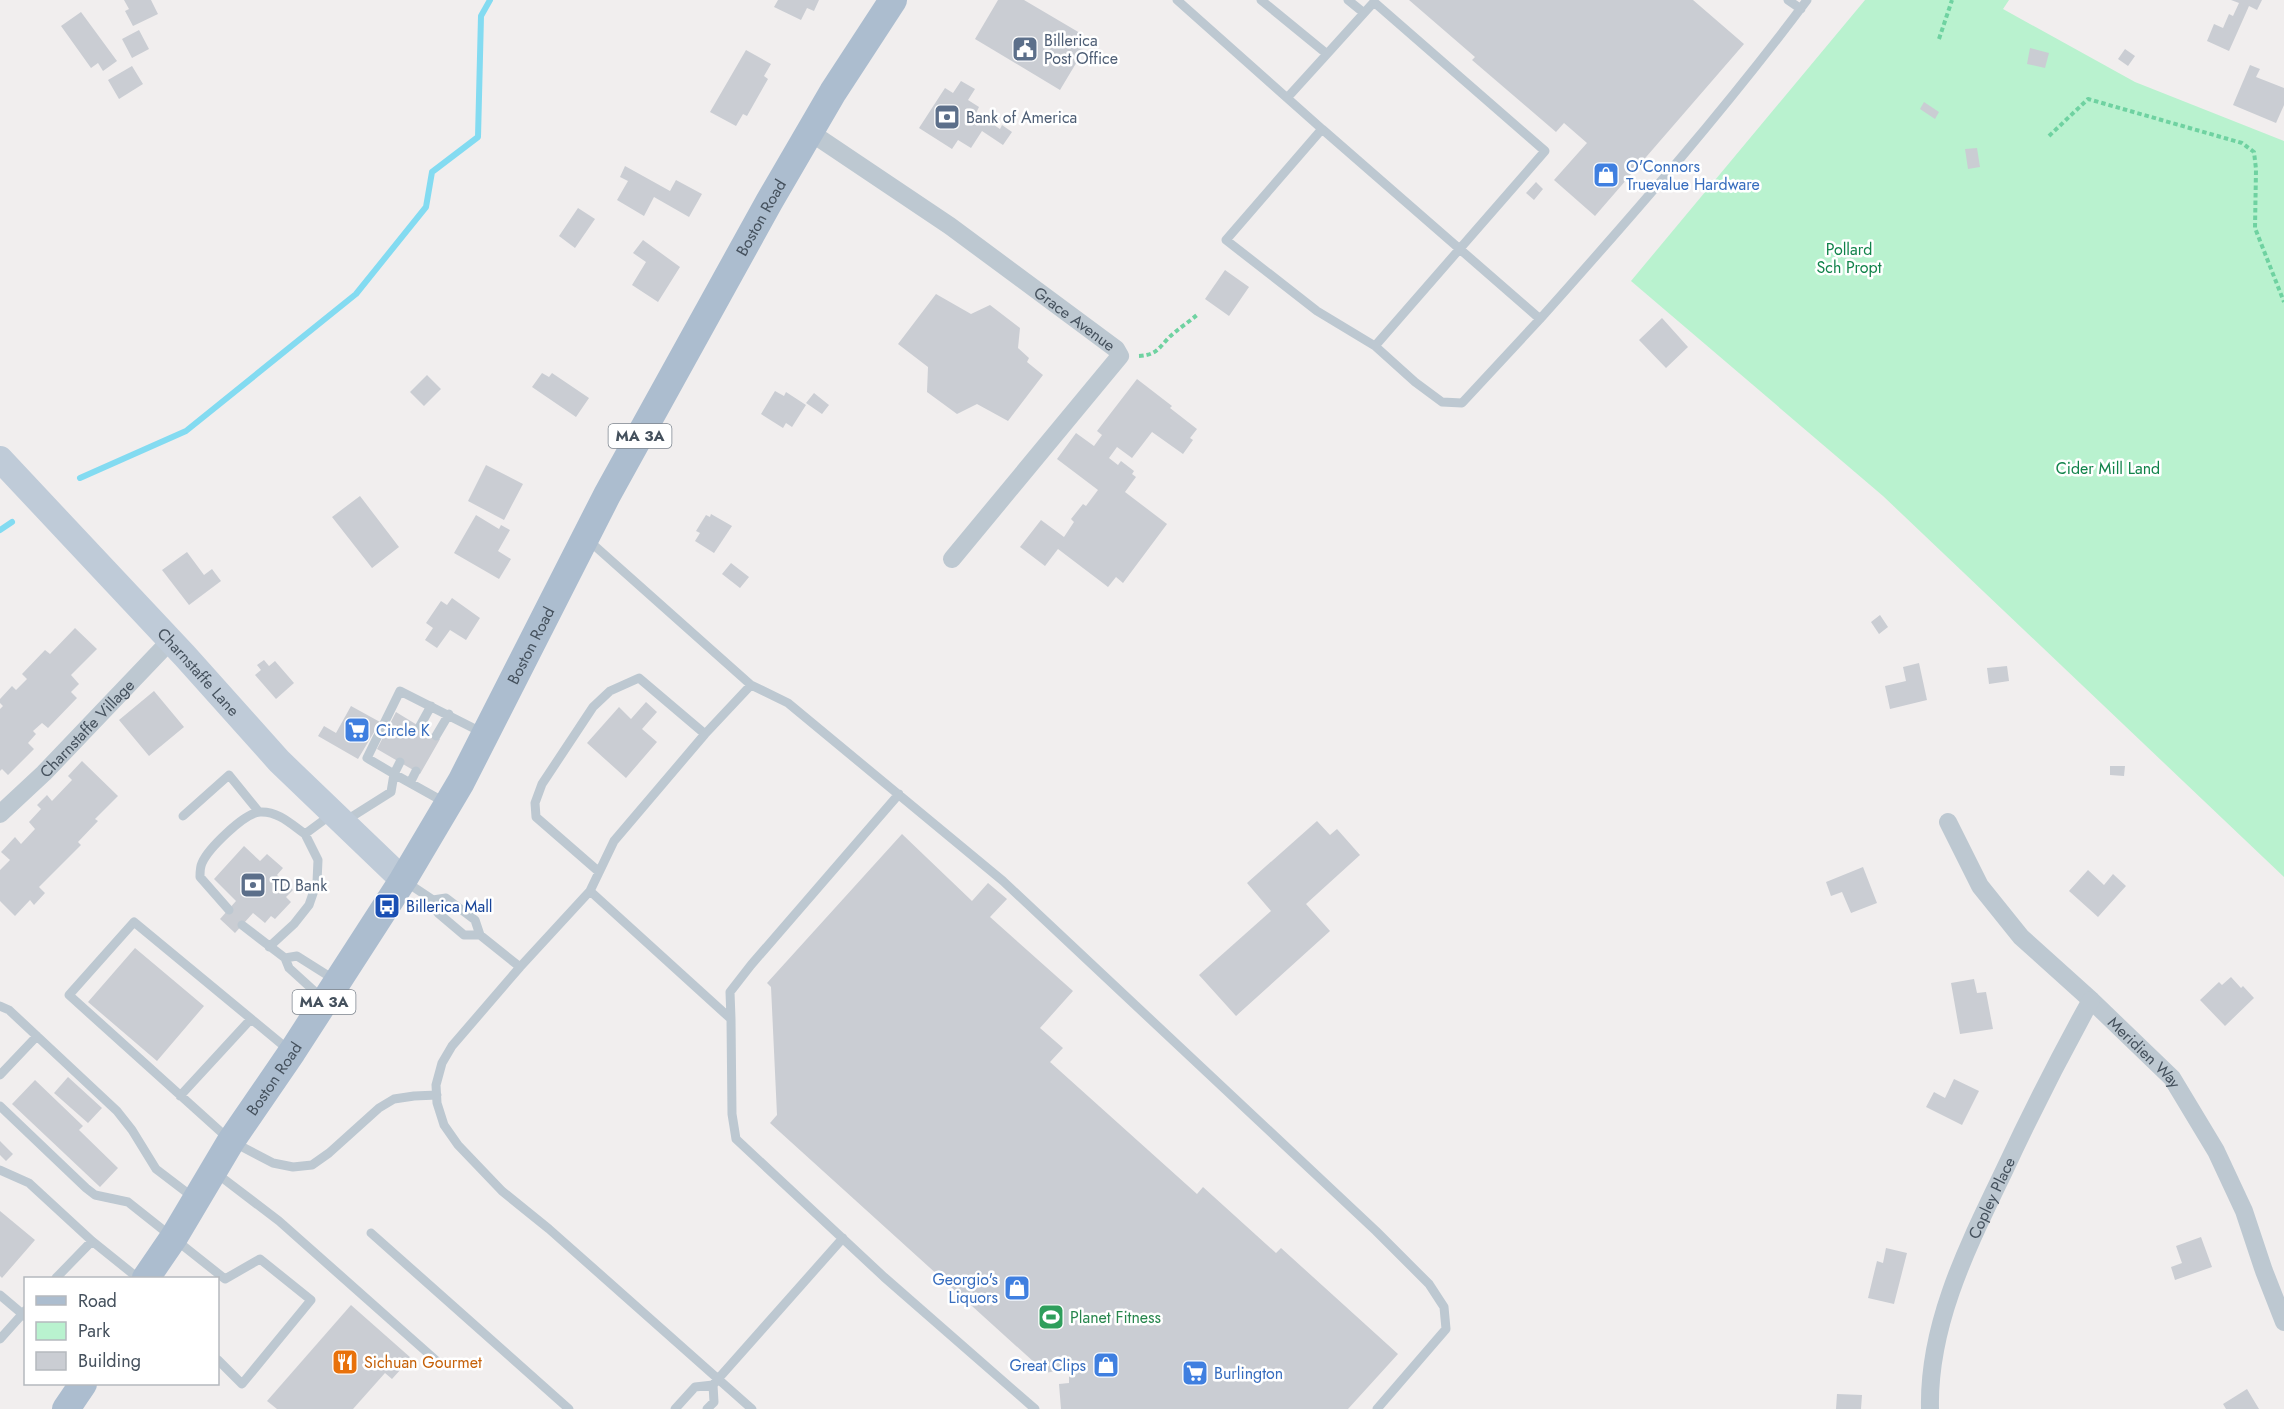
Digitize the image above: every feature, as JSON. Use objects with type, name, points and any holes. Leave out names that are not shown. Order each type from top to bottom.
[{"type":"main road","name":"Boston Road","points":[[147,1277],[174,1237],[231,1141],[292,1052],[403,880],[448,804],[585,537],[769,202],[845,74],[893,0]]},
{"type":"main road","name":"Charnstaffe Lane","points":[[0,459],[279,761],[403,880]]},
{"type":"main road","points":[[66,1409],[82,1385]]},
{"type":"street","name":"Grace Avenue","points":[[810,132],[950,226],[1116,349],[1120,356],[952,559]]},
{"type":"street","name":"Charnstaffe Village","points":[[0,814],[44,773],[170,641]]},
{"type":"street","name":"Meridien Way","points":[[1948,822],[1980,886],[2021,937],[2172,1078],[2216,1151],[2244,1211],[2284,1322]]},
{"type":"street","name":"Copley Place","points":[[1930,1409],[1929,1382],[1945,1304],[1983,1215],[2051,1072],[2091,1000]]},
{"type":"lane","points":[[1177,0],[1540,319]]},
{"type":"lane","points":[[1261,0],[1327,54]]},
{"type":"lane","points":[[1348,0],[1364,14]]},
{"type":"lane","points":[[1788,0],[1801,9]]},
{"type":"lane","points":[[1322,129],[1226,240],[1317,311],[1375,346],[1415,382],[1442,402],[1462,403],[1619,232],[1807,0]]},
{"type":"lane","points":[[1287,98],[1374,2],[1545,152],[1375,346]]},
{"type":"lane","points":[[585,537],[751,685],[788,703],[1003,881],[1429,1284],[1444,1307],[1446,1329],[1377,1409]]},
{"type":"lane","points":[[598,871],[536,817],[535,803],[542,784],[593,707],[610,691],[639,678],[705,734]]},
{"type":"lane","points":[[751,685],[705,734],[614,841],[590,891],[452,1046],[442,1063],[436,1085],[436,1095],[444,1125],[458,1145],[502,1191],[549,1229],[716,1382],[752,1409]]},
{"type":"lane","points":[[448,804],[367,758],[400,692],[449,714],[485,734]]},
{"type":"lane","points":[[420,726],[431,706]]},
{"type":"lane","points":[[436,736],[449,714]]},
{"type":"lane","points":[[305,834],[391,792],[394,774],[400,762]]},
{"type":"lane","points":[[410,783],[416,771]]},
{"type":"lane","points":[[183,816],[229,775],[259,812]]},
{"type":"lane","points":[[899,794],[730,992],[732,1114],[736,1139],[1035,1409]]},
{"type":"lane","points":[[229,910],[200,877],[202,864],[213,848],[243,820],[259,812],[282,816],[305,834],[318,860],[316,882],[309,905],[294,924],[269,947]]},
{"type":"lane","points":[[403,880],[433,900],[438,913],[464,934],[480,935]]},
{"type":"lane","points":[[590,891],[731,1019]]},
{"type":"lane","points":[[433,900],[446,898],[475,920],[480,935],[520,967]]},
{"type":"lane","points":[[292,1052],[134,922],[69,995],[231,1141],[273,1163],[293,1167],[312,1165],[329,1153],[379,1108],[394,1099],[436,1095]]},
{"type":"lane","points":[[242,925],[285,957],[297,956],[331,991]]},
{"type":"lane","points":[[285,957],[289,968],[331,991]]},
{"type":"lane","points":[[0,1006],[9,1010],[117,1111],[132,1130],[156,1169],[196,1199]]},
{"type":"lane","points":[[180,1096],[251,1019]]},
{"type":"lane","points":[[0,1074],[37,1036]]},
{"type":"lane","points":[[0,1106],[95,1195],[128,1202],[225,1279]]},
{"type":"lane","points":[[0,1170],[29,1183],[92,1241],[137,1277]]},
{"type":"lane","points":[[214,1171],[279,1221],[439,1363]]},
{"type":"lane","points":[[371,1233],[569,1409]]},
{"type":"lane","points":[[675,1409],[695,1387],[716,1382],[843,1238]]},
{"type":"lane","points":[[57,1277],[92,1241]]},
{"type":"lane","points":[[219,1286],[225,1279],[260,1259],[311,1300],[242,1384],[219,1361]]},
{"type":"lane","points":[[0,1295],[24,1313],[0,1339]]},
{"type":"lane","points":[[707,1409],[714,1402],[716,1382]]},
{"type":"path","points":[[1939,39],[1952,0]]},
{"type":"path","points":[[2049,136],[2088,99],[2242,143],[2254,152],[2256,169],[2254,228],[2284,302]]},
{"type":"path","points":[[1120,356],[1149,356],[1160,349],[1171,335],[1197,315]]},
{"type":"green space","points":[[1865,0],[2009,0],[2003,9],[2135,82],[2284,141],[2284,877],[1883,496],[1631,281]]},
{"type":"building","points":[[124,0],[151,0],[158,14],[133,26],[125,11],[129,9]]},
{"type":"building","points":[[778,0],[819,0],[814,11],[807,8],[801,20],[774,7]]},
{"type":"building","points":[[998,0],[1024,0],[1080,33],[1074,43],[1084,50],[1060,90],[975,39]]},
{"type":"building","points":[[1409,0],[1693,0],[1744,44],[1595,216],[1554,180],[1587,143],[1564,123],[1556,132],[1472,60],[1475,57]]},
{"type":"building","points":[[2231,0],[2262,0],[2257,10],[2249,6],[2229,51],[2207,41],[2214,24],[2223,28],[2229,14],[2233,16],[2239,3]]},
{"type":"building","points":[[81,12],[117,61],[103,71],[98,63],[91,68],[61,26]]},
{"type":"building","points":[[139,30],[149,49],[132,58],[122,39]]},
{"type":"building","points":[[2030,48],[2049,53],[2045,68],[2027,64]]},
{"type":"building","points":[[2125,49],[2135,56],[2128,66],[2118,59]]},
{"type":"building","points":[[746,50],[771,64],[764,76],[768,79],[747,116],[743,114],[736,126],[710,112]]},
{"type":"building","points":[[2250,65],[2260,69],[2256,77],[2284,88],[2284,105],[2276,123],[2233,105]]},
{"type":"building","points":[[132,66],[143,84],[119,99],[108,80]]},
{"type":"building","points":[[961,81],[975,89],[968,100],[979,107],[976,113],[1000,129],[1002,125],[1012,132],[1003,145],[982,131],[971,148],[958,140],[952,149],[919,128],[945,88],[953,93]]},
{"type":"building","points":[[1924,102],[1939,112],[1935,119],[1920,109]]},
{"type":"building","points":[[1977,148],[1980,167],[1968,169],[1965,149]]},
{"type":"building","points":[[625,166],[670,191],[676,180],[702,194],[689,217],[654,197],[644,216],[617,200],[628,181],[620,177]]},
{"type":"building","points":[[1536,182],[1543,189],[1534,200],[1526,193]]},
{"type":"building","points":[[578,208],[595,219],[575,248],[559,236]]},
{"type":"building","points":[[643,240],[680,267],[658,302],[632,285],[646,262],[633,253]]},
{"type":"building","points":[[1225,270],[1249,287],[1229,316],[1205,299]]},
{"type":"building","points":[[936,294],[971,314],[990,305],[1020,328],[1018,348],[1029,358],[1027,362],[1043,375],[1008,421],[977,404],[957,414],[927,392],[928,367],[898,344]]},
{"type":"building","points":[[1662,318],[1688,347],[1666,368],[1639,340]]},
{"type":"building","points":[[542,373],[549,377],[552,373],[589,398],[576,417],[532,387]]},
{"type":"building","points":[[427,375],[441,389],[424,406],[410,392]]},
{"type":"building","points":[[1137,379],[1197,429],[1190,438],[1193,440],[1183,454],[1152,432],[1132,458],[1117,447],[1109,458],[1118,465],[1121,461],[1134,471],[1132,474],[1136,477],[1125,492],[1167,524],[1123,583],[1116,577],[1108,587],[1058,549],[1045,566],[1020,547],[1041,520],[1064,537],[1074,522],[1071,519],[1083,504],[1086,506],[1098,490],[1057,459],[1076,433],[1094,446],[1102,435],[1097,431]]},
{"type":"building","points":[[775,391],[784,396],[786,392],[806,405],[792,427],[786,423],[783,428],[761,414]]},
{"type":"building","points":[[814,393],[829,405],[822,414],[806,403]]},
{"type":"building","points":[[486,465],[523,484],[504,520],[468,501]]},
{"type":"building","points":[[360,496],[399,547],[372,568],[332,517]]},
{"type":"building","points":[[711,514],[732,526],[714,553],[695,541],[700,533],[696,531],[706,515],[710,517]]},
{"type":"building","points":[[476,515],[499,529],[501,525],[510,530],[498,551],[511,559],[499,579],[454,553]]},
{"type":"building","points":[[187,552],[204,575],[212,569],[221,581],[189,605],[162,570]]},
{"type":"building","points":[[731,563],[749,577],[740,588],[722,574]]},
{"type":"building","points":[[452,598],[480,618],[466,640],[450,630],[437,648],[425,640],[433,628],[426,623],[441,601],[447,605]]},
{"type":"building","points":[[1880,615],[1888,627],[1879,634],[1871,622]]},
{"type":"building","points":[[75,628],[97,649],[71,675],[79,684],[71,692],[77,698],[48,728],[42,723],[33,731],[36,734],[28,743],[34,749],[8,775],[2,769],[0,771],[0,709],[3,706],[0,699],[12,686],[16,690],[27,679],[22,674],[45,650],[50,654]]},
{"type":"building","points":[[264,660],[269,666],[275,661],[294,683],[276,699],[255,675],[261,670],[257,665]]},
{"type":"building","points":[[1919,663],[1927,700],[1890,709],[1885,686],[1906,681],[1903,667]]},
{"type":"building","points":[[2007,666],[2009,681],[1989,684],[1987,668]]},
{"type":"building","points":[[154,691],[184,727],[149,756],[119,720]]},
{"type":"building","points":[[646,702],[657,712],[642,729],[657,742],[626,778],[587,743],[619,707],[631,719]]},
{"type":"building","name":"Circle K","points":[[351,706],[380,722],[358,759],[318,736],[324,726],[336,733]]},
{"type":"building","points":[[396,712],[440,739],[420,774],[377,749]]},
{"type":"building","points":[[82,761],[118,796],[95,819],[98,821],[78,842],[81,845],[39,887],[45,893],[34,905],[30,900],[15,916],[0,901],[0,870],[10,860],[1,852],[15,837],[21,844],[35,829],[29,822],[41,809],[37,805],[47,795],[52,801],[72,780],[68,776]]},
{"type":"building","points":[[2110,766],[2125,766],[2124,776],[2110,775]]},
{"type":"building","points":[[1317,821],[1330,835],[1337,829],[1360,855],[1306,904],[1330,931],[1236,1016],[1199,975],[1271,911],[1247,883]]},
{"type":"building","points":[[902,834],[972,901],[988,883],[1007,899],[990,917],[1073,991],[1040,1028],[1063,1048],[1050,1062],[1197,1194],[1203,1187],[1276,1253],[1281,1248],[1398,1354],[1348,1409],[1061,1409],[1059,1384],[1069,1383],[1069,1368],[1046,1373],[770,1123],[777,1115],[771,987],[767,983]]},
{"type":"building","name":"TD Bank","points":[[244,846],[260,861],[267,854],[283,868],[277,875],[293,890],[286,897],[291,902],[275,919],[271,916],[265,923],[253,913],[235,933],[220,919],[236,901],[214,879]]},
{"type":"building","points":[[1863,867],[1877,903],[1851,913],[1842,892],[1831,896],[1826,882]]},
{"type":"building","points":[[2088,870],[2104,885],[2113,874],[2126,886],[2098,917],[2069,891]]},
{"type":"building","points":[[135,948],[204,1006],[157,1061],[88,1002]]},
{"type":"building","points":[[2231,977],[2254,998],[2225,1026],[2200,1000],[2219,982],[2222,985]]},
{"type":"building","points":[[1974,979],[1977,993],[1986,992],[1993,1029],[1960,1034],[1951,983]]},
{"type":"building","points":[[68,1077],[102,1108],[88,1123],[54,1093]]},
{"type":"building","points":[[1954,1079],[1979,1091],[1962,1125],[1926,1107],[1934,1092],[1945,1098]]},
{"type":"building","points":[[35,1080],[83,1126],[79,1130],[118,1168],[100,1187],[12,1104]]},
{"type":"building","points":[[0,1141],[13,1154],[6,1161],[0,1155]]},
{"type":"building","points":[[0,1211],[35,1240],[2,1278],[0,1276]]},
{"type":"building","points":[[2201,1237],[2212,1267],[2175,1280],[2171,1267],[2182,1263],[2176,1246]]},
{"type":"building","points":[[1886,1248],[1907,1253],[1894,1304],[1868,1298],[1877,1261],[1883,1263]]},
{"type":"building","points":[[351,1305],[411,1358],[392,1379],[385,1373],[353,1409],[277,1409],[267,1401]]},
{"type":"building","points":[[2247,1389],[2259,1409],[2226,1409],[2223,1404]]},
{"type":"building","points":[[1837,1394],[1862,1395],[1861,1409],[1836,1409]]},
{"type":"waterway","points":[[80,478],[186,431],[356,294],[426,207],[432,172],[478,137],[481,16],[490,0]]},
{"type":"waterway","points":[[0,530],[12,522]]},
{"type":"place","name":"Billerica Post Office","points":[[1025,49]]},
{"type":"place","name":"Bank of America","points":[[947,117]]},
{"type":"place","name":"O'Connors Truevalue Hardware","points":[[1606,175]]},
{"type":"place","name":"Circle K","points":[[357,730]]},
{"type":"place","name":"TD Bank","points":[[253,885]]},
{"type":"place","name":"Billerica Mall","points":[[387,906]]},
{"type":"place","name":"Georgio's Liquors","points":[[1017,1288]]},
{"type":"place","name":"Planet Fitness","points":[[1051,1317]]},
{"type":"place","name":"Sichuan Gourmet","points":[[345,1362]]},
{"type":"place","name":"Great Clips","points":[[1106,1365]]},
{"type":"place","name":"Burlington","points":[[1195,1373]]},
{"type":"park label","name":"Pollard Sch Propt","points":[[1849,258]]},
{"type":"park label","name":"Cider Mill Land","points":[[2108,468]]}]
